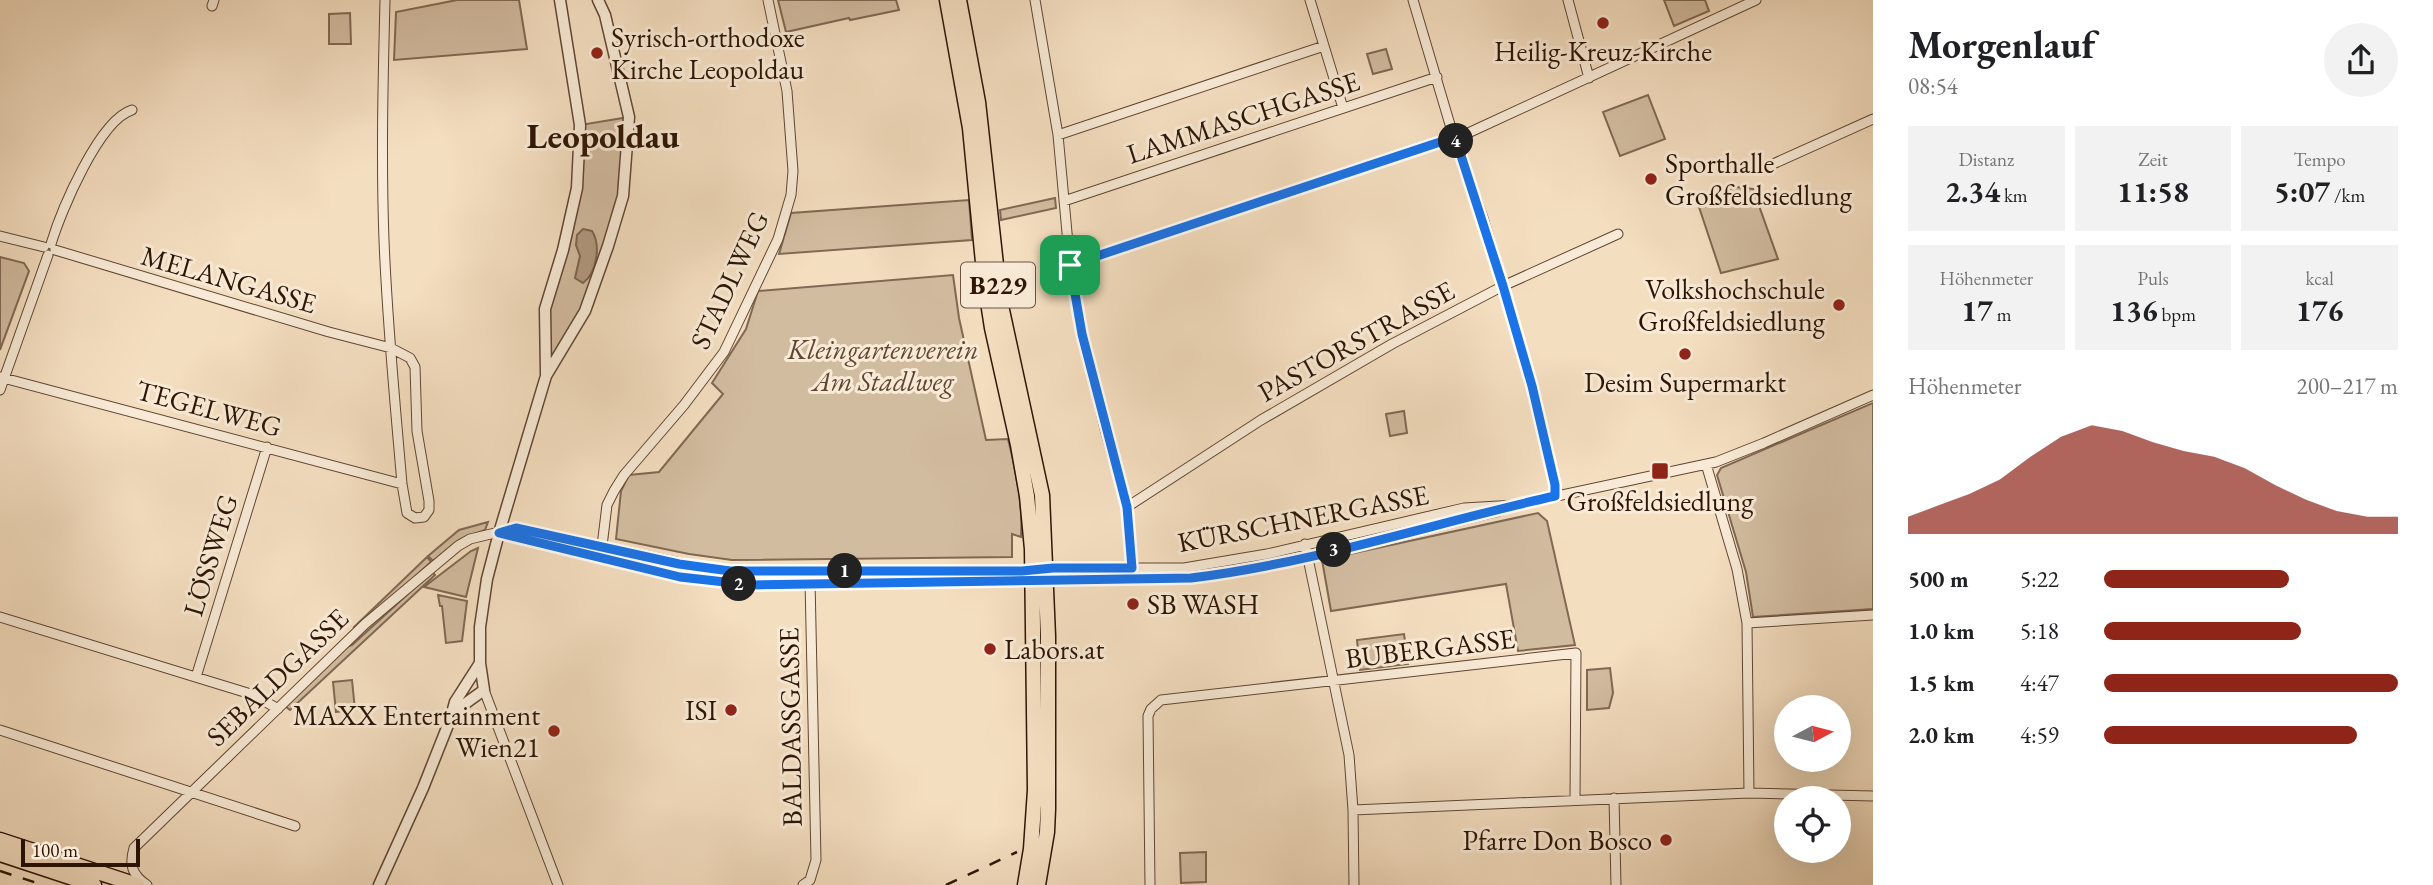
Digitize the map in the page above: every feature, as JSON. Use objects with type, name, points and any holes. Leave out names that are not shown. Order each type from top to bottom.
[{"type":"main road","name":"B229","points":[[947,0],[971,128],[990,316],[1018,445],[1039,575],[1048,809],[1038,885]]},
{"type":"main road","name":"B229","points":[[959,0],[979,112],[1000,301],[1042,495],[1035,790],[1031,849],[1025,885]]},
{"type":"main road","points":[[0,840],[137,885]]},
{"type":"main road","points":[[0,854],[94,885]]},
{"type":"street","points":[[384,0],[383,237],[391,348],[402,484],[407,513],[415,518],[424,517],[429,510],[429,501],[417,431],[415,367],[410,358],[391,348]]},
{"type":"street","points":[[546,376],[545,309],[563,250],[577,188],[580,131],[560,0]]},
{"type":"street","points":[[558,885],[484,688],[480,663],[482,606],[499,533],[546,376],[584,311],[623,195],[629,117],[608,26],[598,0]]},
{"type":"street","name":"STADLWEG","points":[[601,546],[607,505],[614,491],[724,352],[778,239],[791,194],[793,171],[787,91],[768,0]]},
{"type":"street","points":[[1034,0],[1058,135],[1070,265],[1082,334],[1127,507],[1132,568]]},
{"type":"street","points":[[1310,0],[1343,108]]},
{"type":"street","points":[[1413,0],[1532,386],[1555,485],[1555,496]]},
{"type":"street","points":[[1568,0],[1589,78]]},
{"type":"street","points":[[1070,265],[1466,134],[1756,0]]},
{"type":"street","points":[[1058,135],[1324,46]]},
{"type":"street","name":"LAMMASCHGASSE","points":[[1064,201],[1437,77]]},
{"type":"street","points":[[0,390],[2,377],[63,209],[89,158],[115,120],[132,110]]},
{"type":"street","points":[[1773,164],[1873,119]]},
{"type":"street","name":"PASTORSTRASSE","points":[[1127,507],[1261,420],[1392,344],[1503,286],[1618,234]]},
{"type":"street","name":"MELANGASSE","points":[[0,236],[391,348]]},
{"type":"street","name":"TEGELWEG","points":[[2,377],[402,484]]},
{"type":"street","name":"KÜRSCHNERGASSE","points":[[499,533],[516,528],[713,569],[1191,578],[1308,557],[1515,505],[1706,464],[1754,448],[1873,395]]},
{"type":"street","name":"LÖSSWEG","points":[[196,677],[267,447]]},
{"type":"street","points":[[1706,464],[1737,569],[1748,622],[1749,793]]},
{"type":"street","name":"KÜRSCHNERGASSE","points":[[499,533],[692,579],[752,585],[1184,568],[1228,562],[1464,508],[1515,505]]},
{"type":"street","name":"SEBALDGASSE","points":[[146,885],[133,871],[131,864],[134,848],[191,791],[365,624],[458,546],[470,539],[499,533]]},
{"type":"street","points":[[1305,544],[1349,755],[1354,885]]},
{"type":"street","name":"BALDASSGASSE","points":[[806,882],[814,871],[816,860],[809,572]]},
{"type":"street","points":[[1748,622],[1873,615]]},
{"type":"street","points":[[0,617],[254,695],[278,709]]},
{"type":"street","name":"BUBERGASSE","points":[[1150,885],[1149,712],[1161,701],[1576,653],[1575,800]]},
{"type":"street","points":[[379,885],[423,788],[455,702],[480,663]]},
{"type":"street","points":[[461,692],[484,688]]},
{"type":"street","points":[[450,720],[484,688]]},
{"type":"street","points":[[0,730],[295,826]]},
{"type":"street","points":[[1353,810],[1749,793],[1873,796]]},
{"type":"street","points":[[1614,798],[1616,885]]},
{"type":"green space","points":[[457,0],[519,0],[527,49],[394,60],[396,12]]},
{"type":"green space","points":[[778,0],[896,0],[899,10],[786,32]]},
{"type":"green space","points":[[1664,0],[1705,0],[1709,11],[1674,26]]},
{"type":"green space","points":[[350,13],[351,44],[329,44],[329,14]]},
{"type":"green space","points":[[1386,49],[1392,69],[1373,74],[1367,54]]},
{"type":"green space","points":[[1648,95],[1665,139],[1620,156],[1603,112]]},
{"type":"green space","points":[[629,117],[623,196],[585,311],[546,376],[545,309],[577,188],[580,125]]},
{"type":"green space","points":[[1736,187],[1753,189],[1778,259],[1721,273],[1698,204]]},
{"type":"green space","points":[[1055,198],[1056,208],[1001,220],[1000,210]]},
{"type":"green space","points":[[969,200],[972,240],[779,254],[791,213]]},
{"type":"green space","points":[[0,257],[24,263],[29,271],[0,350]]},
{"type":"green space","name":"Kleingartenverein Am Stadlweg","points":[[953,275],[959,318],[986,440],[1008,439],[1014,463],[1020,500],[1021,537],[1012,534],[1012,557],[732,560],[616,539],[621,491],[629,475],[659,472],[723,394],[712,383],[746,329],[758,291]]},
{"type":"green space","points":[[1873,403],[1873,609],[1753,617],[1746,572],[1717,475],[1721,468]]},
{"type":"green space","points":[[1404,411],[1407,433],[1390,436],[1386,414]]},
{"type":"green space","points":[[1538,513],[1547,521],[1575,645],[1518,651],[1506,584],[1331,611],[1322,560]]},
{"type":"green space","points":[[488,522],[485,530],[459,540],[433,561],[428,556],[459,530]]},
{"type":"green space","points":[[478,548],[466,597],[424,587],[471,551]]},
{"type":"green space","points":[[427,557],[431,562],[357,629],[354,627]]},
{"type":"green space","points":[[432,572],[435,575],[290,710],[285,706],[346,647],[352,645]]},
{"type":"green space","points":[[438,595],[467,601],[462,641],[446,643],[442,606]]},
{"type":"green space","points":[[1404,634],[1408,664],[1360,670],[1357,640]]},
{"type":"green space","points":[[1610,668],[1613,693],[1609,708],[1587,710],[1587,670]]},
{"type":"green space","points":[[352,680],[355,710],[336,712],[333,682]]},
{"type":"green space","points":[[1206,852],[1206,882],[1181,883],[1180,853]]},
{"type":"shaded area","points":[[583,229],[592,231],[597,251],[592,273],[583,283],[575,278],[580,256],[576,245],[577,235]]},
{"type":"railway","points":[[946,885],[1017,852]]},
{"type":"railway","points":[[0,871],[43,885]]},
{"type":"place","name":"Heilig-Kreuz-Kirche","points":[[1603,23]]},
{"type":"place","name":"Syrisch-orthodoxe Kirche Leopoldau","points":[[597,53]]},
{"type":"place","name":"Sporthalle Großfeldsiedlung","points":[[1651,179]]},
{"type":"place","name":"Volkshochschule Großfeldsiedlung","points":[[1839,305]]},
{"type":"place","name":"Desim Supermarkt","points":[[1685,354]]},
{"type":"place","name":"Großfeldsiedlung","points":[[1660,471]]},
{"type":"place","name":"SB WASH","points":[[1133,604]]},
{"type":"place","name":"Labors.at","points":[[990,649]]},
{"type":"place","name":"ISI","points":[[731,710]]},
{"type":"place","name":"MAXX Entertainment Wien21","points":[[554,731]]},
{"type":"place","name":"Pfarre Don Bosco","points":[[1666,840]]},
{"type":"district","name":"Leopoldau","points":[[603,135]]},
{"type":"route","points":[[1455,137],[1483,218],[1532,386],[1555,485],[1555,496],[1308,557],[1191,578],[752,585],[716,583],[680,577],[499,533],[516,528],[679,564],[730,571],[1032,571],[1045,568],[1132,568],[1127,507],[1082,334],[1070,265],[1455,137]]}]
